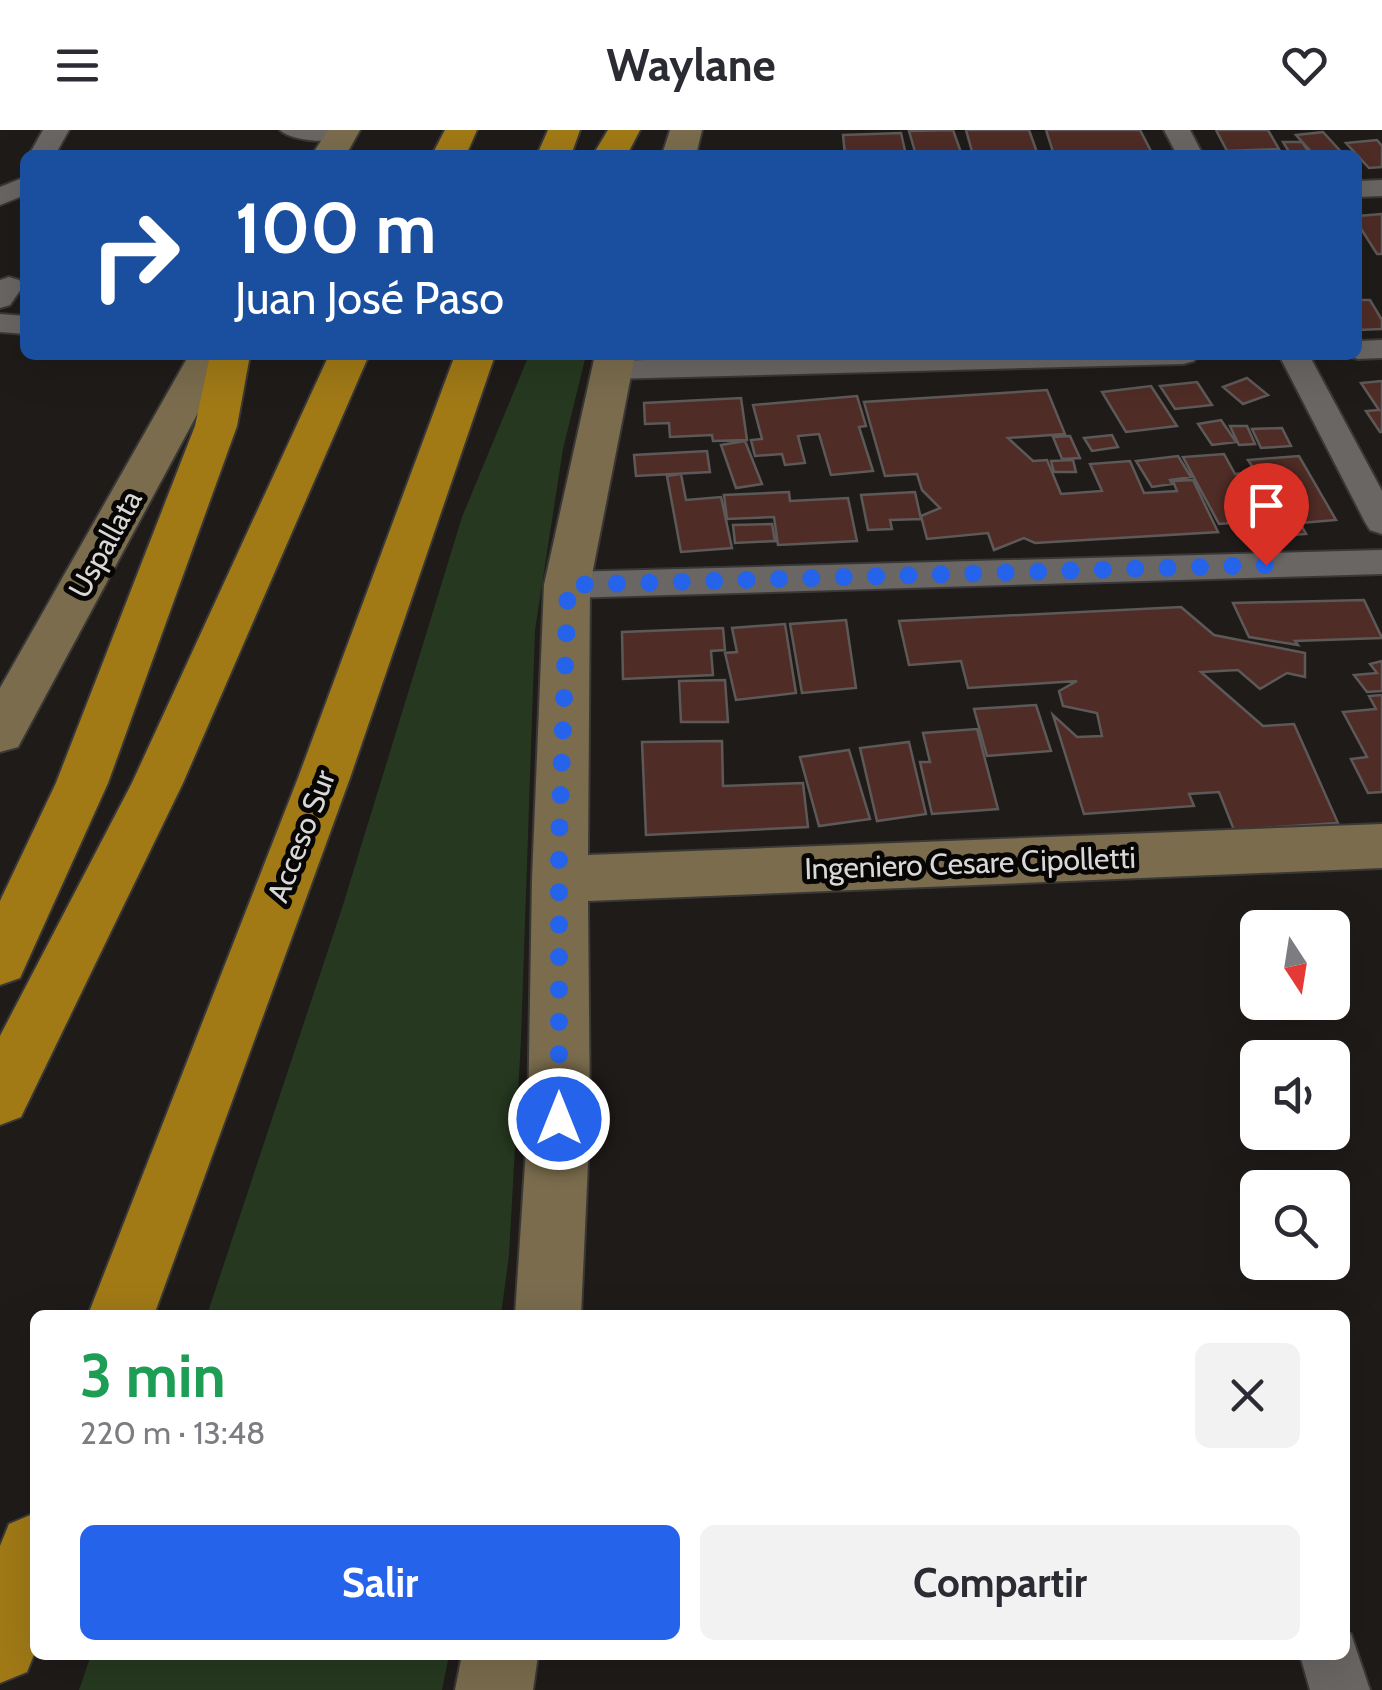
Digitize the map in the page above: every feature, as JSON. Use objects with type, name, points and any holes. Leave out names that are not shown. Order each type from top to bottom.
[{"type":"highway","points":[[0,960],[82,782],[216,426],[229,360]]},
{"type":"highway","points":[[0,1096],[157,783],[347,360]]},
{"type":"highway","name":"Acceso Sur","points":[[124,1310],[324,778],[473,360]]},
{"type":"highway","points":[[434,464],[493,360]]},
{"type":"highway","points":[[0,1645],[30,1564]]},
{"type":"street","points":[[293,130],[339,139]]},
{"type":"street","name":"Uspallata","points":[[0,733],[206,360]]},
{"type":"street","points":[[548,1310],[559,1119],[559,879],[568,585],[612,362],[775,360]]},
{"type":"street","points":[[1297,360],[1382,522]]},
{"type":"street","points":[[568,585],[1382,562]]},
{"type":"street","name":"Ingeniero Cesare Cipolletti","points":[[559,879],[1382,846]]},
{"type":"street","points":[[494,1690],[499,1660]]},
{"type":"street","points":[[1331,1660],[1340,1690]]},
{"type":"green space","points":[[527,360],[585,360],[563,449],[535,630],[521,1039],[509,1255],[502,1310],[209,1310],[343,905],[462,517]]},
{"type":"green space","points":[[89,1660],[448,1660],[442,1690],[79,1690]]},
{"type":"building","points":[[953,130],[960,150],[915,150],[909,131]]},
{"type":"building","points":[[966,130],[1029,130],[1036,150],[972,150]]},
{"type":"building","points":[[1046,130],[1140,130],[1150,150],[1052,150]]},
{"type":"building","points":[[1216,130],[1268,130],[1279,149],[1253,150],[1226,150]]},
{"type":"building","points":[[1323,132],[1339,150],[1310,150],[1296,135]]},
{"type":"building","points":[[901,133],[905,150],[844,150],[843,135]]},
{"type":"building","points":[[1377,140],[1382,146],[1382,167],[1369,168],[1362,160],[1362,150],[1352,150],[1346,143]]},
{"type":"building","points":[[1283,142],[1302,142],[1308,150],[1288,150]]},
{"type":"building","points":[[1382,214],[1382,254],[1377,254],[1362,230],[1362,216]]},
{"type":"building","points":[[1362,300],[1370,300],[1382,320],[1382,329],[1362,330]]},
{"type":"building","points":[[1247,378],[1268,395],[1243,404],[1223,387]]},
{"type":"building","points":[[1382,381],[1380,432],[1366,411],[1379,410],[1361,383]]},
{"type":"building","points":[[1197,382],[1212,405],[1175,409],[1160,386]]},
{"type":"building","points":[[1151,386],[1177,426],[1126,432],[1102,392]]},
{"type":"building","points":[[1047,390],[1065,434],[1008,438],[1033,461],[1047,460],[1061,494],[1102,491],[1090,464],[1130,461],[1144,493],[1177,491],[1173,481],[1193,480],[1218,532],[1035,543],[1024,538],[994,550],[988,533],[927,539],[921,516],[940,508],[922,490],[917,474],[885,476],[864,402]]},
{"type":"building","points":[[857,396],[866,426],[859,427],[873,471],[831,475],[819,434],[798,436],[805,463],[785,465],[782,454],[755,456],[751,440],[762,439],[753,405]]},
{"type":"building","points":[[741,398],[747,440],[713,441],[712,435],[670,437],[669,423],[645,424],[644,403]]},
{"type":"building","points":[[1221,420],[1236,442],[1212,445],[1198,424]]},
{"type":"building","points":[[1230,426],[1247,426],[1255,444],[1239,445]]},
{"type":"building","points":[[1282,428],[1291,446],[1261,448],[1252,429]]},
{"type":"building","points":[[1112,435],[1118,447],[1092,451],[1084,438]]},
{"type":"building","points":[[1070,436],[1080,458],[1062,459],[1053,437]]},
{"type":"building","points":[[745,441],[762,484],[736,488],[721,445]]},
{"type":"building","points":[[707,451],[710,472],[636,476],[634,455]]},
{"type":"building","points":[[1224,454],[1235,474],[1256,472],[1248,460],[1299,456],[1336,520],[1300,523],[1306,534],[1279,536],[1270,520],[1219,524],[1183,457]]},
{"type":"building","points":[[1178,456],[1191,477],[1152,487],[1136,461]]},
{"type":"building","points":[[1073,460],[1076,472],[1054,472],[1051,461]]},
{"type":"building","points":[[681,474],[686,500],[721,497],[732,548],[681,552],[667,476]]},
{"type":"building","points":[[789,492],[790,501],[848,498],[857,541],[778,545],[774,517],[727,519],[724,495]]},
{"type":"building","points":[[915,492],[921,519],[890,520],[892,529],[868,530],[861,495]]},
{"type":"building","points":[[772,524],[775,541],[735,543],[733,525]]},
{"type":"building","points":[[1364,600],[1382,638],[1295,641],[1298,645],[1249,637],[1233,603]]},
{"type":"building","points":[[1181,607],[1214,635],[1305,653],[1305,677],[1287,673],[1260,689],[1238,670],[1201,672],[1263,726],[1294,724],[1338,823],[1234,830],[1219,792],[1189,794],[1194,806],[1084,814],[1053,715],[1077,737],[1102,736],[1097,713],[1063,706],[1059,691],[1077,681],[968,688],[961,661],[909,665],[899,621]]},
{"type":"building","points":[[846,620],[856,688],[802,693],[790,624]]},
{"type":"building","points":[[785,624],[796,693],[736,700],[725,653],[737,652],[732,628]]},
{"type":"building","points":[[723,628],[725,650],[711,651],[713,675],[623,679],[622,632]]},
{"type":"building","points":[[1382,661],[1382,691],[1367,692],[1354,675],[1377,673],[1370,664]]},
{"type":"building","points":[[725,680],[728,722],[681,722],[679,681]]},
{"type":"building","points":[[1382,695],[1382,792],[1368,793],[1351,759],[1367,757],[1343,712],[1376,709],[1369,696]]},
{"type":"building","points":[[1036,705],[1051,751],[987,756],[974,709]]},
{"type":"building","points":[[977,729],[998,809],[932,814],[920,762],[930,762],[923,733]]},
{"type":"building","points":[[722,741],[723,786],[803,783],[808,827],[646,835],[642,742]]},
{"type":"building","points":[[909,742],[926,814],[877,821],[860,748]]},
{"type":"building","points":[[849,750],[870,819],[819,826],[800,757]]},
{"type":"route","points":[[559,1119],[559,840],[568,585],[1266,565]]}]
